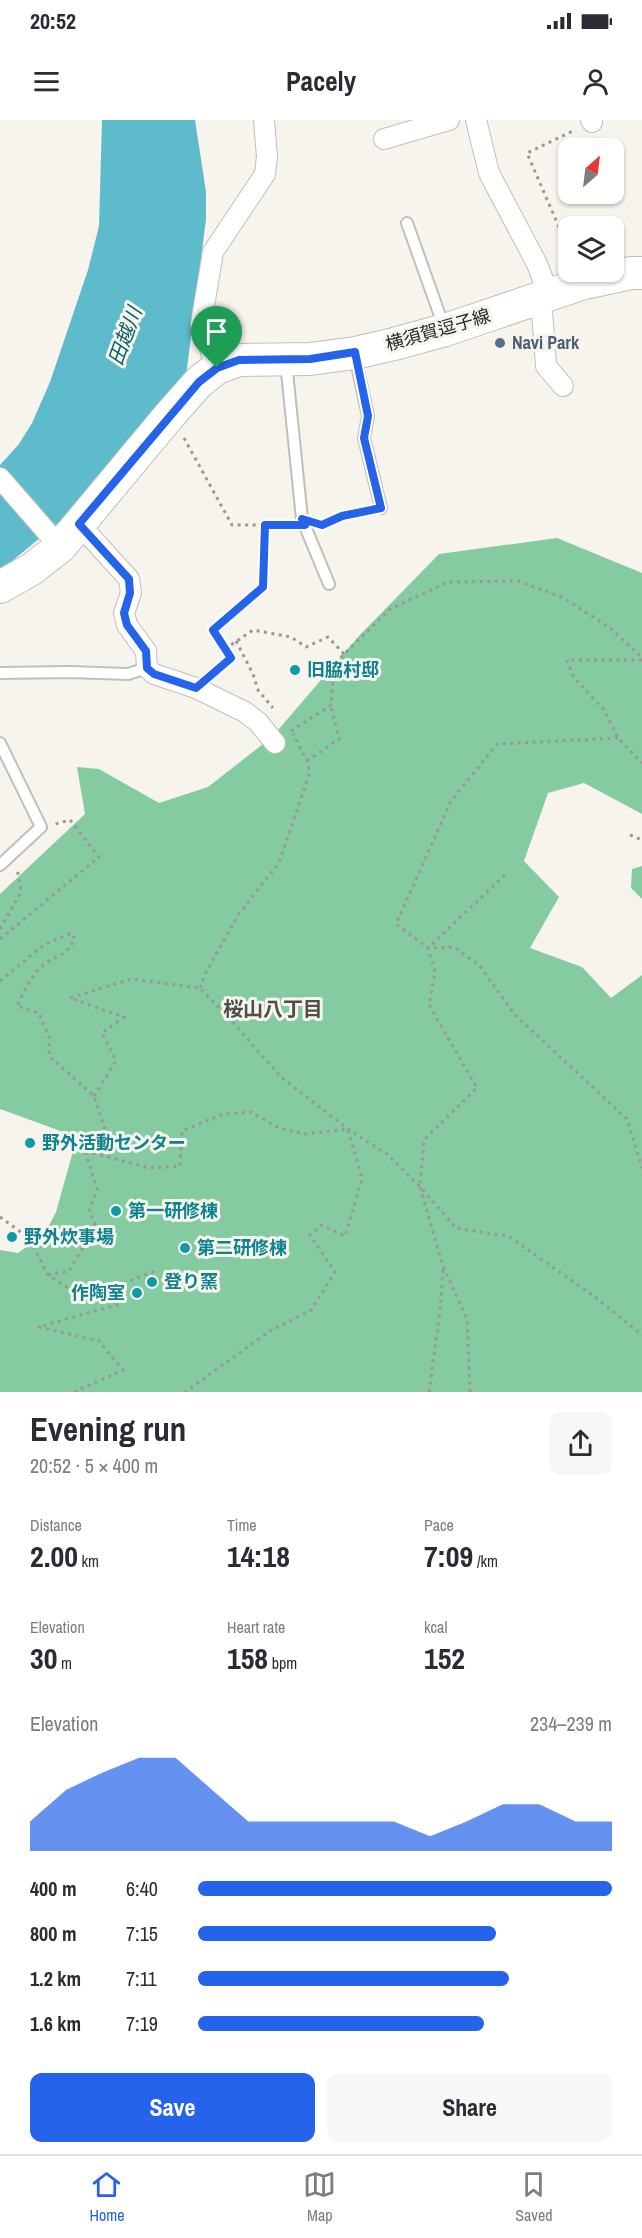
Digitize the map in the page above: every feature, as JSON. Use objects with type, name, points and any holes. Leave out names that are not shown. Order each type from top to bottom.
[{"type":"main road","name":"横須賀逗子線","points":[[0,587],[32,568],[199,382],[217,368],[239,360],[310,359],[355,352],[445,330],[584,283],[642,273]]},
{"type":"street","points":[[217,368],[201,324],[213,252],[265,174],[267,158],[264,120]]},
{"type":"street","points":[[393,131],[449,120]]},
{"type":"street","points":[[476,120],[489,173],[537,264],[545,296],[546,366],[562,386]]},
{"type":"street","points":[[0,478],[63,536],[129,579],[130,593],[124,613],[127,625],[146,651],[147,668],[154,674],[196,688],[245,712],[258,722],[275,744]]},
{"type":"lane","points":[[407,223],[445,330]]},
{"type":"lane","points":[[355,352],[368,416],[364,438],[381,508]]},
{"type":"lane","points":[[285,359],[303,522],[329,584]]},
{"type":"lane","points":[[0,673],[128,674],[147,668]]},
{"type":"lane","points":[[0,743],[41,827],[3,862]]},
{"type":"path","points":[[558,225],[527,153],[591,121]]},
{"type":"path","points":[[169,416],[190,448],[232,525],[303,522],[322,525],[342,516],[381,508]]},
{"type":"path","points":[[196,688],[231,658],[213,630],[263,587],[265,525]]},
{"type":"path","points":[[307,761],[339,739],[331,705],[334,666],[390,609],[448,582],[518,581],[564,597],[610,628],[642,659]]},
{"type":"path","points":[[225,649],[253,630],[291,638],[306,647],[328,637],[344,654]]},
{"type":"path","points":[[642,659],[567,660],[574,678],[604,710],[618,738],[642,763]]},
{"type":"path","points":[[291,731],[331,705]]},
{"type":"path","points":[[470,1392],[467,1319],[443,1266],[420,1187],[424,1140],[477,1088],[429,1005],[435,972],[428,948],[396,924],[450,801],[497,744],[618,738]]},
{"type":"path","points":[[1,935],[99,857],[70,820],[41,827]]},
{"type":"path","points":[[630,835],[642,840]]},
{"type":"path","points":[[1,935],[21,892],[19,870],[3,862]]},
{"type":"path","points":[[200,988],[205,974],[238,915],[279,863]]},
{"type":"path","points":[[428,948],[508,872]]},
{"type":"path","points":[[0,981],[45,944],[70,933],[75,939],[68,952],[45,963],[27,985],[17,1006],[39,1013],[49,1037],[49,1056],[94,1096],[110,1144],[85,1150]]},
{"type":"path","points":[[428,948],[454,947],[480,966],[514,1016],[627,1119],[642,1167]]},
{"type":"path","points":[[94,1096],[116,1061],[102,1033],[124,1017],[70,998],[131,979],[200,988],[282,1078],[348,1129],[387,1154],[456,1228],[508,1236],[594,1296],[642,1335]]},
{"type":"path","points":[[85,1150],[150,1168],[180,1166],[182,1131],[223,1114],[251,1112],[279,1128],[304,1134],[348,1129]]},
{"type":"path","points":[[185,1392],[270,1331],[311,1310],[335,1272],[310,1235],[321,1225],[345,1236],[362,1179],[348,1129]]},
{"type":"path","points":[[48,1275],[69,1271],[96,1226],[89,1212],[97,1189],[85,1150]]},
{"type":"path","points":[[0,1217],[29,1238],[48,1275],[70,1289],[114,1287],[155,1271]]},
{"type":"path","points":[[429,1392],[440,1311],[443,1266]]},
{"type":"path","points":[[74,1392],[123,1370],[99,1341],[39,1327],[119,1304],[114,1287]]},
{"type":"green space","points":[[557,538],[642,573],[642,814],[584,783],[548,793],[524,861],[559,897],[530,948],[582,967],[611,998],[642,975],[642,1392],[0,1392],[0,1250],[18,1253],[45,1233],[56,1212],[77,1137],[0,1109],[0,894],[85,814],[77,767],[99,769],[159,803],[208,787],[272,737],[358,637],[439,554]]},
{"type":"green space","points":[[642,866],[642,899],[631,888],[632,869]]},
{"type":"water","name":"田越川","points":[[102,120],[195,120],[206,192],[206,219],[186,376],[58,523],[0,571],[0,465],[19,444],[32,423],[50,382],[88,270],[99,226]]},
{"type":"place","name":"Navi Park","points":[[500,343]]},
{"type":"place","name":"旧脇村邸","points":[[295,670]]},
{"type":"place","name":"野外活動センター","points":[[30,1143]]},
{"type":"place","name":"第一研修棟","points":[[116,1211]]},
{"type":"place","name":"野外炊事場","points":[[12,1237]]},
{"type":"place","name":"第二研修棟","points":[[185,1248]]},
{"type":"place","name":"登り窯","points":[[152,1282]]},
{"type":"place","name":"作陶室","points":[[137,1293]]},
{"type":"district","name":"桜山八丁目","points":[[273,1009]]},
{"type":"route","points":[[355,352],[368,416],[364,438],[381,508],[342,516],[322,525],[302,519],[305,525],[265,525],[263,587],[213,630],[231,658],[196,688],[154,674],[147,668],[146,651],[127,625],[124,613],[130,593],[129,579],[79,524],[199,382],[217,368],[239,360],[310,359],[355,352]]}]
